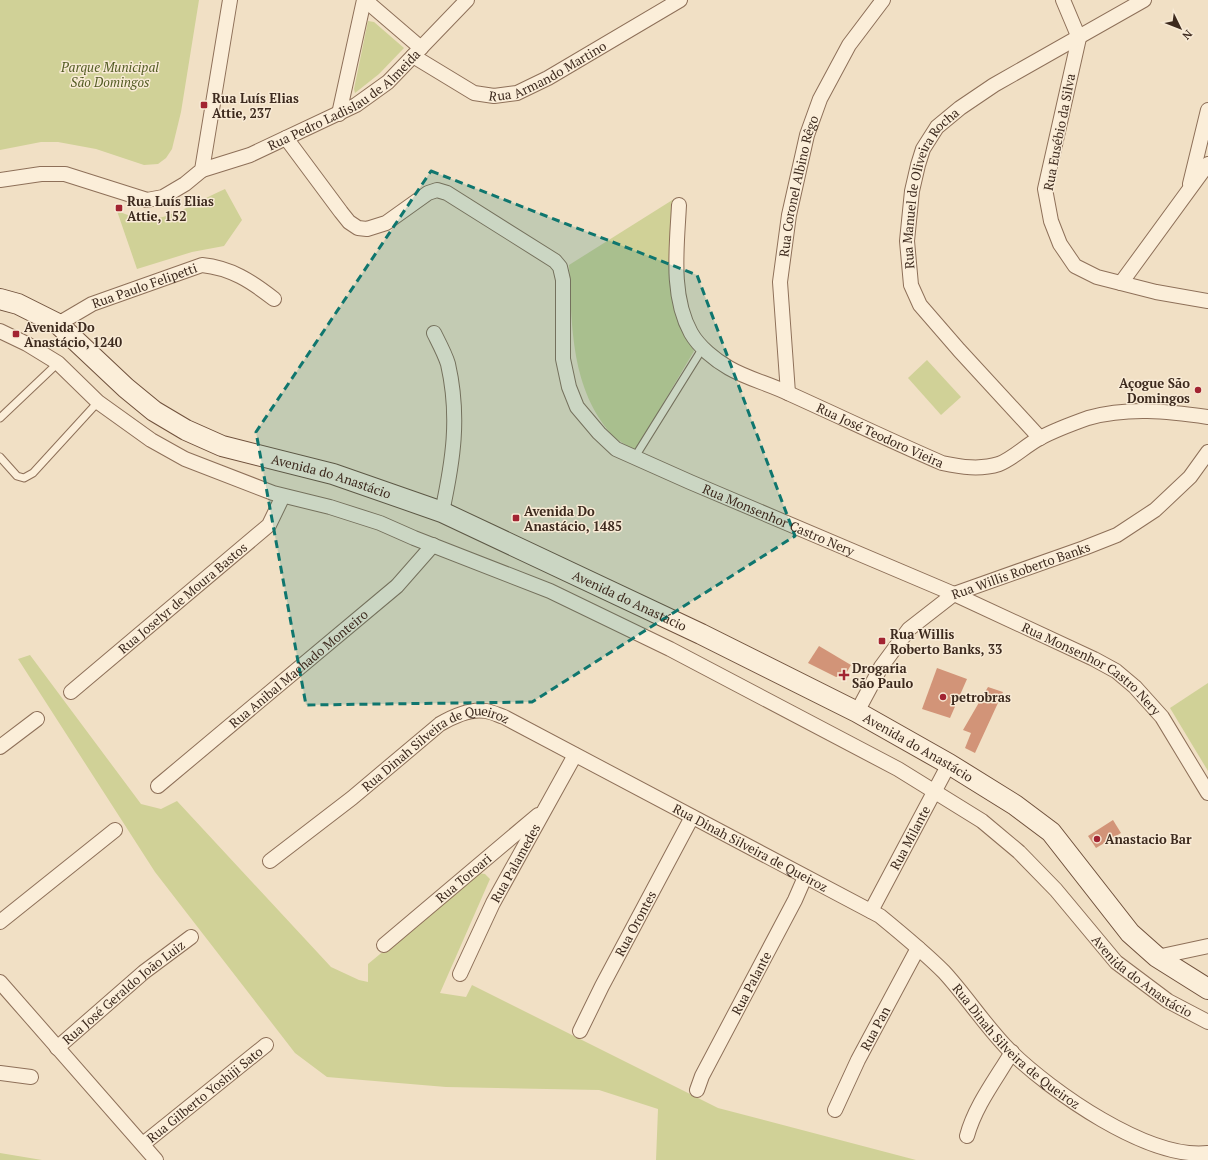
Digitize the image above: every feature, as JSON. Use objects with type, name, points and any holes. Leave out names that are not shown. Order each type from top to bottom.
[{"type":"main road","name":"Avenida do Anastácio","points":[[0,298],[18,304],[58,324],[126,388],[154,411],[186,430],[222,446],[333,474],[442,512],[701,634],[857,712],[949,764],[1015,804],[1051,832],[1130,933],[1157,957],[1208,989]]},
{"type":"street","points":[[0,180],[40,174],[65,174],[147,200],[163,197],[185,184],[202,170],[230,0]]},
{"type":"street","points":[[339,114],[364,0]]},
{"type":"street","name":"Rua Armando Martino","points":[[364,0],[417,52],[474,93],[494,96],[517,93],[548,78],[680,0]]},
{"type":"street","name":"Rua Pedro Ladislau de Almeida","points":[[202,170],[250,155],[339,114],[375,92],[417,52],[467,0]]},
{"type":"street","name":"Rua Coronel Albino Rêgo","points":[[788,393],[780,282],[789,215],[807,135],[820,99],[849,45],[883,0]]},
{"type":"street","points":[[1063,0],[1079,38]]},
{"type":"street","name":"Rua Manuel de Oliveira Rocha","points":[[1040,438],[920,305],[912,285],[908,267],[908,219],[912,191],[921,154],[928,139],[937,127],[988,89],[1144,0]]},
{"type":"street","name":"Rua Eusébio da Silva","points":[[1079,38],[1045,189],[1051,221],[1060,244],[1075,266],[1097,277],[1156,292],[1208,301]]},
{"type":"street","points":[[1189,190],[1208,110]]},
{"type":"street","name":"Rua Monsenhor Castro Nery","points":[[286,138],[341,212],[349,222],[358,228],[367,229],[386,223],[428,193],[436,190],[447,193],[550,257],[560,267],[563,280],[563,359],[569,387],[577,407],[616,449],[954,594],[1094,659],[1116,671],[1135,687],[1162,717],[1208,793]]},
{"type":"street","points":[[1121,283],[1208,164]]},
{"type":"street","name":"Rua José Teodoro Vieira","points":[[679,205],[676,259],[680,302],[691,333],[713,357],[749,378],[788,393],[942,463],[960,467],[978,468],[999,464],[1040,438],[1086,419],[1126,411],[1178,412],[1208,417]]},
{"type":"street","name":"Rua Paulo Felipetti","points":[[58,324],[92,304],[202,265],[215,266],[231,271],[250,281],[274,299]]},
{"type":"street","name":"Avenida do Anastácio","points":[[0,331],[27,344],[58,363],[98,402],[151,440],[185,459],[234,479],[282,496],[330,507],[380,523],[577,603],[670,649],[871,755],[982,821],[1019,852],[1056,890],[1116,962],[1168,1001],[1208,1022]]},
{"type":"street","points":[[434,333],[447,363],[455,419],[452,465],[442,512]]},
{"type":"street","name":"Rua Willis Roberto Banks","points":[[857,712],[881,667],[909,629],[954,594],[1117,535],[1155,510],[1190,477],[1208,452]]},
{"type":"street","name":"Rua Joselyr de Moura Bastos","points":[[71,692],[269,525],[282,496]]},
{"type":"street","name":"Rua Anibal Machado Monteiro","points":[[158,786],[398,586],[433,545]]},
{"type":"street","name":"Rua Dinah Silveira de Queiroz","points":[[270,861],[352,798],[440,724],[450,718],[464,713],[485,711],[504,717],[880,916],[918,948],[944,973],[1012,1052],[1048,1086],[1100,1122],[1134,1142],[1168,1155],[1186,1156],[1208,1154]]},
{"type":"street","points":[[0,747],[37,720]]},
{"type":"street","name":"Rua Palamedes","points":[[460,974],[493,903],[575,755]]},
{"type":"street","name":"Rua Milante","points":[[871,911],[949,764]]},
{"type":"street","name":"Rua Toroari","points":[[384,944],[543,811]]},
{"type":"street","name":"Rua Orontes","points":[[580,1031],[602,986],[692,817]]},
{"type":"street","points":[[0,922],[115,830]]},
{"type":"street","name":"Rua Palante","points":[[697,1090],[702,1076],[795,900],[805,877]]},
{"type":"street","name":"Rua José Geraldo João Luiz","points":[[57,1048],[144,972],[191,937]]},
{"type":"street","points":[[1157,957],[1208,946]]},
{"type":"street","name":"Rua Pan","points":[[834,1110],[858,1060],[918,948]]},
{"type":"street","points":[[0,982],[156,1160]]},
{"type":"street","name":"Rua Gilberto Yoshiji Sato","points":[[143,1144],[266,1045]]},
{"type":"street","points":[[967,1136],[970,1125],[987,1092],[1012,1052]]},
{"type":"street","points":[[0,1073],[31,1077]]},
{"type":"lane","points":[[638,452],[699,354]]},
{"type":"lane","points":[[0,418],[58,363]]},
{"type":"lane","points":[[0,457],[17,476],[24,478],[32,473],[98,402]]},
{"type":"highlighted area","points":[[431,171],[697,275],[795,536],[532,702],[306,705],[256,432]]},
{"type":"green space","name":"Parque Municipal São Domingos","points":[[0,0],[199,0],[181,112],[172,149],[166,158],[158,164],[144,165],[96,149],[58,142],[41,142],[0,150]]},
{"type":"green space","points":[[368,21],[374,22],[404,48],[379,74],[355,93],[354,89]]},
{"type":"green space","points":[[225,189],[242,220],[224,246],[192,252],[137,269],[117,211],[130,216],[154,219],[172,214]]},
{"type":"green space","points":[[674,199],[673,211],[684,332],[694,351],[635,451],[614,437],[600,419],[589,399],[581,378],[573,333],[569,265]]},
{"type":"green space","points":[[927,360],[961,397],[941,415],[908,378]]},
{"type":"green space","points":[[30,655],[141,804],[161,809],[177,801],[331,967],[359,980],[368,982],[368,964],[478,873],[485,874],[490,879],[440,993],[466,997],[472,985],[718,1108],[916,1160],[656,1160],[658,1109],[599,1090],[446,1087],[327,1077],[295,1053],[155,872],[18,659]]},
{"type":"green space","points":[[1208,683],[1208,771],[1170,708]]},
{"type":"green space","points":[[0,1153],[42,1160],[0,1160]]},
{"type":"building","points":[[819,646],[851,665],[845,675],[836,677],[808,663]]},
{"type":"building","name":"petrobras","points":[[937,668],[967,679],[950,718],[922,709]]},
{"type":"building","points":[[988,687],[1003,692],[975,753],[965,748],[971,733],[963,730]]},
{"type":"building","points":[[1113,820],[1121,833],[1096,848],[1088,836]]},
{"type":"place","name":"Rua Luís Elias Attie, 237","points":[[204,105]]},
{"type":"place","name":"Rua Luís Elias Attie, 152","points":[[119,208]]},
{"type":"place","name":"Avenida Do Anastácio, 1240","points":[[16,334]]},
{"type":"place","name":"Açogue São Domingos","points":[[1198,390]]},
{"type":"place","name":"Avenida Do Anastácio, 1485","points":[[516,518]]},
{"type":"place","name":"Rua Willis Roberto Banks, 33","points":[[882,641]]},
{"type":"place","name":"Drogaria São Paulo","points":[[844,675]]},
{"type":"place","name":"petrobras","points":[[943,697]]},
{"type":"place","name":"Anastacio Bar","points":[[1097,839]]}]
